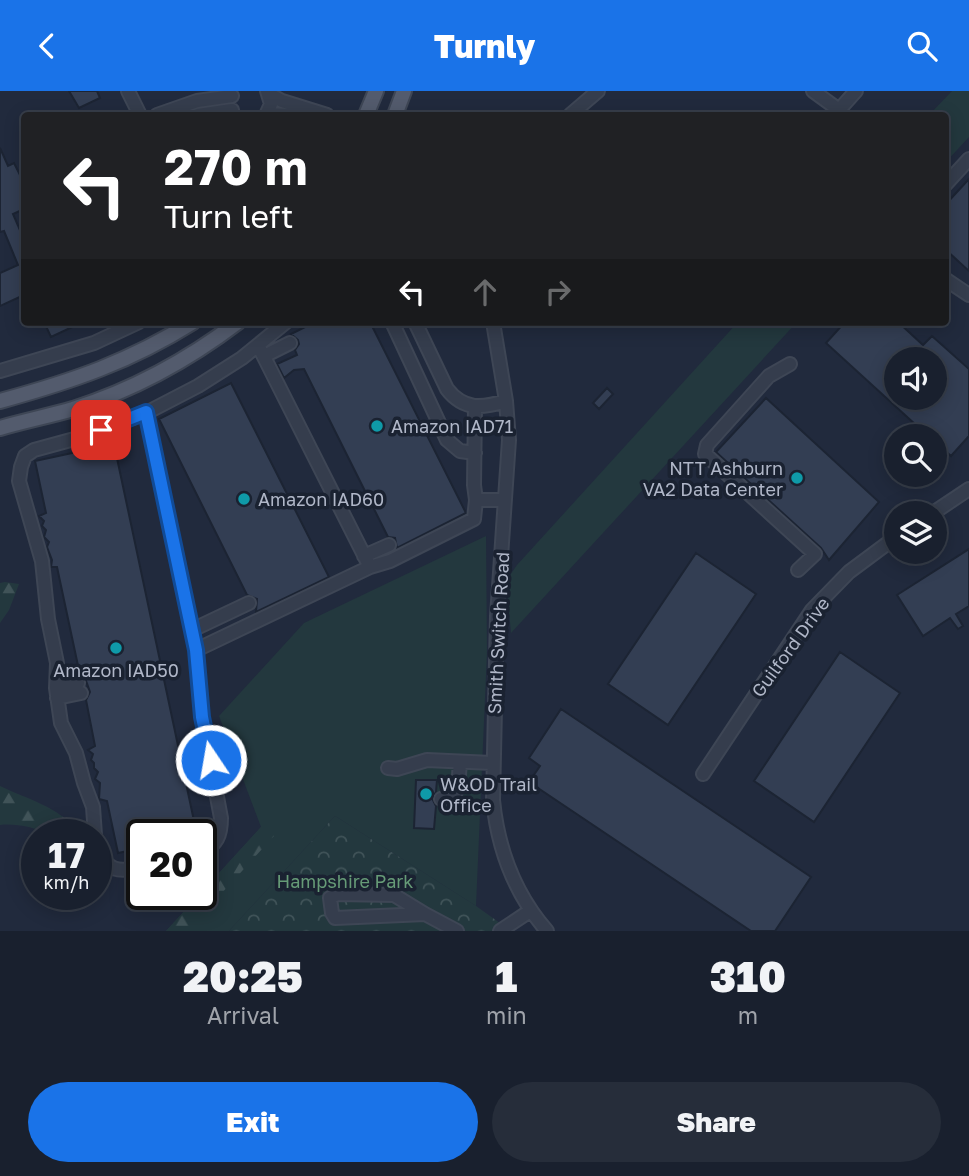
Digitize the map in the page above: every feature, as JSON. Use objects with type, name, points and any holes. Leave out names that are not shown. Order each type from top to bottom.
[{"type":"main road","points":[[367,112],[376,91]]},
{"type":"main road","points":[[396,112],[404,91]]},
{"type":"main road","points":[[0,401],[103,370],[155,345],[186,326]]},
{"type":"main road","points":[[0,428],[72,409],[143,381],[183,361],[232,326]]},
{"type":"street","points":[[128,91],[138,112]]},
{"type":"street","points":[[574,112],[598,91]]},
{"type":"street","points":[[813,91],[837,112]]},
{"type":"street","points":[[839,112],[856,91]]},
{"type":"street","points":[[268,93],[271,104],[268,112]]},
{"type":"street","points":[[268,93],[282,101],[317,112]]},
{"type":"street","points":[[166,112],[197,101],[233,103]]},
{"type":"street","points":[[207,112],[233,103]]},
{"type":"street","points":[[949,181],[969,159]]},
{"type":"street","points":[[949,282],[969,294]]},
{"type":"street","points":[[0,371],[46,359],[130,326]]},
{"type":"street","points":[[263,355],[283,326]]},
{"type":"street","points":[[393,326],[447,440],[460,451],[475,453]]},
{"type":"street","points":[[417,326],[447,389],[455,399],[475,407],[506,401]]},
{"type":"street","name":"Smith Switch Road","points":[[493,326],[506,401],[509,440],[497,616],[492,800],[500,844],[509,871],[530,911],[547,931]]},
{"type":"street","points":[[94,819],[93,807],[76,753],[61,723],[57,663],[48,619],[42,561],[19,481],[20,467],[25,456],[34,450],[78,438],[146,412],[198,386],[242,358],[291,347]]},
{"type":"street","points":[[263,355],[367,561]]},
{"type":"street","points":[[790,364],[769,376],[707,445],[705,454],[815,554],[798,570]]},
{"type":"street","points":[[367,561],[390,561],[474,519],[475,407]]},
{"type":"street","points":[[146,412],[196,650],[202,717],[221,818],[221,833],[217,841]]},
{"type":"street","points":[[947,504],[969,489]]},
{"type":"street","points":[[476,501],[505,500]]},
{"type":"street","points":[[196,650],[367,561],[389,545]]},
{"type":"street","name":"Guilford Drive","points":[[703,774],[812,610],[856,566],[884,546]]},
{"type":"street","points":[[192,630],[249,603]]},
{"type":"street","points":[[57,693],[79,688]]},
{"type":"street","points":[[388,768],[397,769],[427,760],[492,763]]},
{"type":"street","points":[[441,799],[454,795],[458,788],[460,762]]},
{"type":"street","points":[[425,915],[335,918],[330,898],[337,894],[394,895],[457,931]]},
{"type":"street","points":[[500,931],[530,911]]},
{"type":"green space","points":[[952,91],[969,91],[969,137],[949,159],[949,112],[932,112]]},
{"type":"green space","points":[[734,326],[793,326],[511,633],[506,581],[517,565]]},
{"type":"green space","points":[[486,536],[487,652],[476,906],[335,816],[229,931],[166,931],[185,910],[217,910],[217,875],[261,827],[219,716],[304,623]]},
{"type":"green space","points":[[0,583],[19,584],[9,610],[0,623]]},
{"type":"green space","points":[[0,786],[42,804],[66,819],[21,819],[21,826],[0,825]]},
{"type":"green space","name":"Hampshire Park","points":[[335,816],[476,906],[511,931],[229,931]]},
{"type":"green space","points":[[261,827],[274,836],[217,898],[217,875]]},
{"type":"green space","points":[[185,910],[206,910],[187,931],[166,931]]},
{"type":"building","points":[[69,91],[97,91],[100,98],[79,108]]},
{"type":"building","points":[[0,148],[8,166],[14,163],[21,177],[21,210],[13,214],[21,233],[21,296],[0,306],[0,273],[18,265],[4,231],[0,232]]},
{"type":"building","points":[[969,179],[969,271],[949,253],[949,201]]},
{"type":"building","points":[[46,326],[74,326],[51,337]]},
{"type":"building","name":"Amazon IAD71","points":[[307,326],[372,326],[466,513],[397,548],[395,538],[388,537],[304,369],[294,370],[284,378],[277,364],[297,355],[295,350],[299,344],[298,340],[291,334]]},
{"type":"building","points":[[841,326],[902,326],[923,345],[932,336],[944,347],[884,347],[884,396],[826,343]]},
{"type":"building","points":[[947,349],[969,369],[969,436],[951,456],[947,452],[947,424],[915,424],[899,410],[947,410]]},
{"type":"building","name":"Amazon IAD60","points":[[231,383],[329,577],[256,612],[257,599],[247,595],[159,419]]},
{"type":"building","points":[[607,388],[613,394],[599,409],[593,403]]},
{"type":"building","name":"NTT Ashburn VA2 Data Center","points":[[766,398],[879,502],[829,560],[821,548],[716,452]]},
{"type":"building","name":"Amazon IAD50","points":[[114,444],[194,819],[126,819],[126,851],[118,853],[107,801],[99,799],[100,783],[95,779],[98,772],[91,760],[93,754],[88,750],[95,746],[86,700],[90,692],[85,678],[80,675],[57,567],[51,567],[52,560],[47,547],[49,542],[44,537],[44,521],[39,516],[46,513],[35,461]]},
{"type":"building","points":[[969,549],[969,606],[956,614],[963,626],[958,629],[950,618],[923,636],[897,595]]},
{"type":"building","points":[[696,553],[756,594],[668,725],[608,684]]},
{"type":"building","points":[[840,652],[900,693],[814,822],[754,781]]},
{"type":"building","points":[[561,709],[811,877],[775,931],[751,931],[529,782],[540,766],[529,758]]},
{"type":"building","name":"W&OD Trail Office","points":[[416,780],[437,780],[436,792],[432,798],[436,806],[434,829],[414,828]]},
{"type":"place","name":"Amazon IAD71","points":[[377,426]]},
{"type":"place","name":"NTT Ashburn VA2 Data Center","points":[[797,478]]},
{"type":"place","name":"Amazon IAD60","points":[[244,499]]},
{"type":"place","name":"Amazon IAD50","points":[[116,648]]},
{"type":"place","name":"W&OD Trail Office","points":[[426,794]]},
{"type":"route","points":[[101,430],[146,412],[196,650],[202,717],[211,760]]}]
